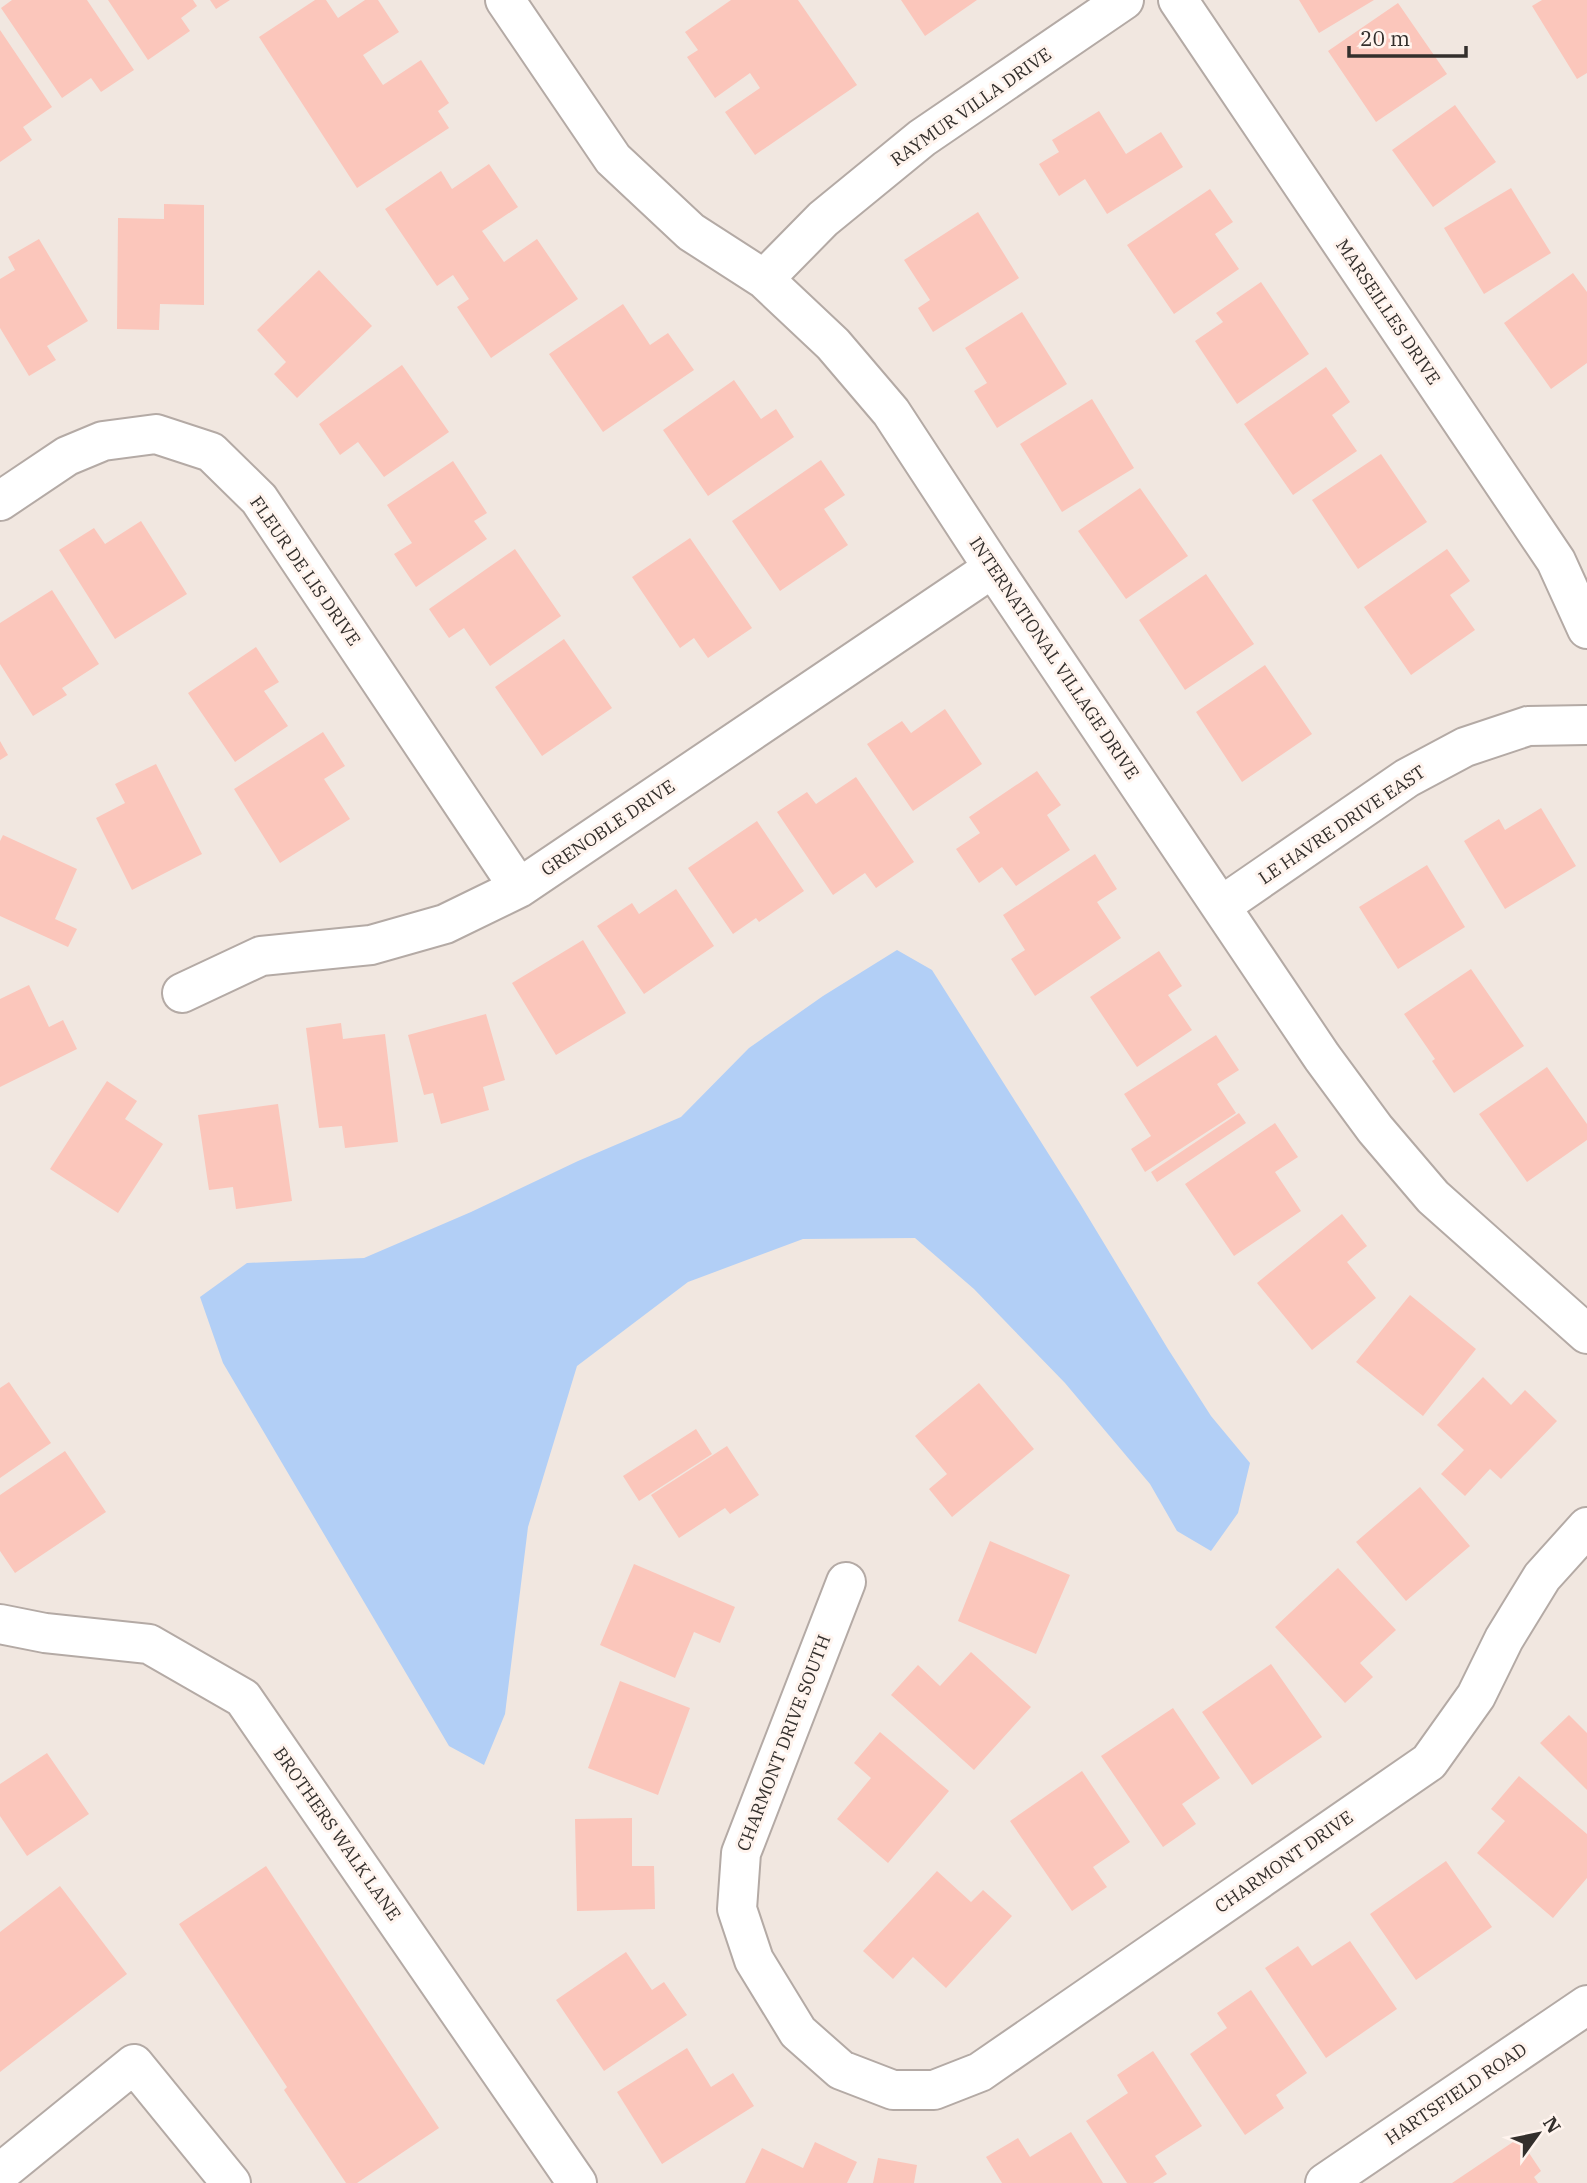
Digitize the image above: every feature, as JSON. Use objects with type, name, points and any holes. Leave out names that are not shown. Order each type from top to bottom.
[{"type":"street","name":"INTERNATIONAL VILLAGE DRIVE","points":[[505,0],[613,159],[691,232],[764,279],[833,344],[891,412],[1322,1057],[1375,1129],[1433,1197],[1587,1334]]},
{"type":"street","name":"RAYMUR VILLA DRIVE","points":[[764,279],[823,219],[922,138],[1124,0]]},
{"type":"street","name":"MARSEILLES DRIVE","points":[[1178,0],[1556,561],[1587,629]]},
{"type":"street","name":"FLEUR DE LIS DRIVE","points":[[0,501],[67,456],[103,441],[156,435],[211,452],[259,499],[519,888]]},
{"type":"street","name":"GRENOBLE DRIVE","points":[[183,993],[261,956],[371,945],[445,925],[519,888],[993,568]]},
{"type":"street","name":"LE HAVRE DRIVE EAST","points":[[1221,906],[1407,778],[1465,747],[1528,726],[1587,725]]},
{"type":"street","name":"CHARMONT DRIVE","points":[[893,2090],[934,2090],[980,2073],[1429,1762],[1476,1696],[1504,1639],[1542,1577],[1587,1527]]},
{"type":"street","name":"CHARMONT DRIVE SOUTH","points":[[846,1582],[741,1853],[737,1909],[754,1960],[799,2032],[841,2070],[893,2090]]},
{"type":"street","name":"BROTHERS WALK LANE","points":[[0,1624],[45,1633],[149,1644],[243,1698],[577,2183]]},
{"type":"street","name":"HARTSFIELD ROAD","points":[[1325,2183],[1587,2005]]},
{"type":"street","points":[[0,2173],[134,2064],[231,2183]]},
{"type":"water","points":[[897,950],[932,970],[1211,1416],[1250,1463],[1238,1513],[1211,1551],[1177,1531],[1150,1484],[1065,1383],[974,1289],[915,1238],[803,1239],[688,1282],[577,1366],[528,1527],[505,1714],[484,1765],[449,1746],[223,1363],[200,1297],[247,1263],[364,1258],[681,1117],[749,1048],[823,996]]},
{"type":"building","points":[[12,0],[87,0],[134,70],[101,92],[91,78],[62,98],[1,8]]},
{"type":"building","points":[[108,0],[193,0],[197,6],[181,18],[190,31],[148,60]]},
{"type":"building","points":[[210,0],[230,0],[216,9]]},
{"type":"building","points":[[315,0],[326,0],[338,18],[365,0],[378,0],[399,32],[363,55],[383,85],[421,60],[449,103],[438,111],[449,128],[357,188],[259,37]]},
{"type":"building","points":[[731,0],[798,0],[857,85],[755,155],[725,112],[760,88],[750,73],[715,98],[687,57],[698,50],[685,32]]},
{"type":"building","points":[[901,0],[977,0],[925,36]]},
{"type":"building","points":[[1299,0],[1374,0],[1319,33]]},
{"type":"building","points":[[1542,0],[1587,0],[1587,73],[1577,79],[1532,6]]},
{"type":"building","points":[[1398,3],[1447,74],[1376,122],[1328,51]]},
{"type":"building","points":[[0,30],[52,107],[23,127],[32,140],[0,162]]},
{"type":"building","points":[[1455,105],[1496,162],[1433,207],[1392,150]]},
{"type":"building","points":[[1099,111],[1126,154],[1161,132],[1183,167],[1107,214],[1085,179],[1059,196],[1039,164],[1059,152],[1052,140]]},
{"type":"building","points":[[489,164],[518,207],[482,231],[504,262],[537,239],[578,299],[491,358],[457,307],[469,299],[453,275],[437,286],[385,209],[441,171],[452,189]]},
{"type":"building","points":[[1511,188],[1551,253],[1484,294],[1444,228]]},
{"type":"building","points":[[1210,189],[1233,222],[1215,234],[1239,269],[1174,314],[1127,245]]},
{"type":"building","points":[[164,204],[204,205],[204,305],[160,304],[159,330],[117,329],[118,218],[164,219]]},
{"type":"building","points":[[978,212],[1019,278],[933,332],[918,308],[930,300],[904,260]]},
{"type":"building","points":[[39,239],[88,321],[47,346],[56,360],[29,376],[0,328],[0,279],[15,270],[8,257]]},
{"type":"building","points":[[319,270],[372,326],[297,398],[274,374],[286,362],[257,330]]},
{"type":"building","points":[[1573,273],[1587,292],[1587,363],[1551,389],[1504,323]]},
{"type":"building","points":[[1261,282],[1309,354],[1237,404],[1195,341],[1223,322],[1216,313]]},
{"type":"building","points":[[623,304],[650,345],[668,333],[694,370],[603,432],[549,354]]},
{"type":"building","points":[[1022,312],[1067,384],[997,428],[974,391],[987,383],[965,348]]},
{"type":"building","points":[[402,365],[449,432],[384,477],[358,442],[340,455],[319,424]]},
{"type":"building","points":[[1326,367],[1350,402],[1332,415],[1357,451],[1293,495],[1244,424]]},
{"type":"building","points":[[734,380],[761,419],[776,409],[794,437],[708,496],[663,430]]},
{"type":"building","points":[[1092,399],[1134,468],[1062,512],[1020,444]]},
{"type":"building","points":[[1381,454],[1427,522],[1358,569],[1312,500]]},
{"type":"building","points":[[821,460],[845,495],[824,509],[848,545],[780,591],[732,521]]},
{"type":"building","points":[[453,461],[487,513],[474,521],[487,539],[416,587],[394,554],[412,543],[387,505]]},
{"type":"building","points":[[1140,488],[1188,556],[1126,599],[1078,531]]},
{"type":"building","points":[[141,521],[187,594],[115,639],[59,550],[94,528],[105,544]]},
{"type":"building","points":[[690,538],[752,628],[708,658],[694,638],[680,648],[632,577]]},
{"type":"building","points":[[515,549],[561,616],[490,666],[464,628],[449,638],[429,609]]},
{"type":"building","points":[[1447,549],[1470,581],[1450,595],[1475,630],[1411,675],[1364,607]]},
{"type":"building","points":[[1206,574],[1254,644],[1185,690],[1139,620]]},
{"type":"building","points":[[52,590],[99,664],[62,688],[67,695],[33,716],[0,664],[0,623]]},
{"type":"building","points":[[564,639],[612,708],[542,756],[495,687]]},
{"type":"building","points":[[256,647],[279,682],[264,691],[288,726],[235,762],[188,693]]},
{"type":"building","points":[[1265,665],[1312,734],[1242,782],[1196,712]]},
{"type":"building","points":[[945,709],[982,764],[913,811],[867,744],[902,721],[911,733]]},
{"type":"building","points":[[323,732],[345,766],[324,779],[350,819],[280,863],[234,789]]},
{"type":"building","points":[[0,741],[8,755],[0,760]]},
{"type":"building","points":[[156,764],[202,854],[132,890],[96,818],[125,803],[115,784]]},
{"type":"building","points":[[1037,771],[1061,805],[1047,815],[1070,850],[1016,886],[1002,867],[979,883],[956,849],[980,833],[969,817]]},
{"type":"building","points":[[856,777],[914,862],[876,888],[865,873],[833,895],[777,812],[807,792],[816,804]]},
{"type":"building","points":[[1541,808],[1576,866],[1505,909],[1464,841],[1499,819],[1505,830]]},
{"type":"building","points":[[757,821],[804,891],[759,922],[756,918],[733,934],[688,868]]},
{"type":"building","points":[[3,835],[77,869],[55,919],[77,929],[68,947],[0,916],[0,841]]},
{"type":"building","points":[[1095,854],[1117,889],[1097,902],[1121,938],[1035,996],[1011,959],[1025,950],[1003,915]]},
{"type":"building","points":[[1427,865],[1465,927],[1398,969],[1359,907]]},
{"type":"building","points":[[676,889],[714,946],[644,994],[597,926],[632,903],[639,914]]},
{"type":"building","points":[[583,940],[626,1013],[556,1055],[512,983]]},
{"type":"building","points":[[1159,951],[1182,986],[1168,995],[1192,1030],[1137,1067],[1090,997]]},
{"type":"building","points":[[1471,969],[1524,1046],[1454,1093],[1432,1061],[1435,1059],[1404,1014]]},
{"type":"building","points":[[29,985],[49,1027],[63,1020],[77,1049],[0,1087],[0,999]]},
{"type":"building","points":[[486,1014],[505,1080],[483,1087],[489,1110],[441,1124],[433,1093],[424,1095],[408,1035]]},
{"type":"building","points":[[341,1023],[343,1039],[385,1034],[398,1142],[345,1148],[342,1126],[319,1128],[306,1028]]},
{"type":"building","points":[[1216,1035],[1239,1070],[1217,1084],[1236,1113],[1145,1172],[1131,1149],[1151,1136],[1124,1094]]},
{"type":"building","points":[[1547,1067],[1587,1124],[1587,1140],[1527,1182],[1479,1114]]},
{"type":"building","points":[[107,1081],[137,1101],[125,1119],[163,1144],[118,1213],[50,1169]]},
{"type":"building","points":[[278,1104],[292,1201],[236,1209],[233,1187],[209,1190],[198,1115]]},
{"type":"building","points":[[1239,1113],[1246,1123],[1157,1182],[1151,1172]]},
{"type":"building","points":[[1275,1123],[1298,1157],[1275,1172],[1301,1211],[1234,1256],[1185,1184]]},
{"type":"building","points":[[1342,1214],[1367,1246],[1347,1262],[1376,1298],[1312,1350],[1257,1283]]},
{"type":"building","points":[[1410,1295],[1476,1349],[1423,1416],[1356,1362]]},
{"type":"building","points":[[1483,1377],[1511,1405],[1525,1390],[1557,1421],[1501,1479],[1490,1469],[1465,1496],[1441,1474],[1464,1450],[1437,1425]]},
{"type":"building","points":[[9,1382],[51,1443],[0,1478],[0,1388]]},
{"type":"building","points":[[979,1383],[1034,1449],[952,1517],[929,1489],[947,1474],[915,1436]]},
{"type":"building","points":[[696,1429],[712,1454],[639,1501],[623,1476]]},
{"type":"building","points":[[727,1446],[759,1495],[730,1514],[725,1508],[679,1538],[651,1495]]},
{"type":"building","points":[[65,1451],[106,1512],[15,1573],[0,1551],[0,1495]]},
{"type":"building","points":[[1420,1487],[1470,1546],[1406,1601],[1356,1542]]},
{"type":"building","points":[[990,1541],[1070,1575],[1036,1654],[958,1621]]},
{"type":"building","points":[[634,1564],[735,1607],[720,1643],[694,1632],[675,1678],[600,1645]]},
{"type":"building","points":[[1338,1568],[1396,1630],[1360,1663],[1373,1677],[1345,1703],[1275,1627]]},
{"type":"building","points":[[971,1652],[1031,1707],[974,1770],[891,1695],[918,1665],[940,1686]]},
{"type":"building","points":[[1271,1664],[1322,1737],[1252,1785],[1202,1712]]},
{"type":"building","points":[[620,1681],[690,1708],[658,1795],[588,1768]]},
{"type":"building","points":[[1173,1708],[1220,1778],[1182,1804],[1196,1824],[1163,1847],[1101,1756]]},
{"type":"building","points":[[1569,1715],[1587,1733],[1587,1790],[1540,1743]]},
{"type":"building","points":[[880,1732],[949,1791],[888,1863],[837,1819],[871,1778],[854,1763]]},
{"type":"building","points":[[47,1753],[89,1814],[27,1856],[0,1816],[0,1784]]},
{"type":"building","points":[[1082,1771],[1130,1842],[1093,1867],[1107,1887],[1072,1911],[1010,1821]]},
{"type":"building","points":[[1519,1776],[1587,1834],[1587,1878],[1553,1918],[1477,1853],[1505,1821],[1491,1809]]},
{"type":"building","points":[[632,1818],[632,1866],[654,1866],[655,1909],[577,1911],[575,1819]]},
{"type":"building","points":[[1446,1861],[1492,1927],[1416,1980],[1370,1914]]},
{"type":"building","points":[[266,1866],[439,2128],[357,2183],[346,2183],[284,2090],[287,2087],[179,1924]]},
{"type":"building","points":[[937,1871],[971,1902],[983,1890],[1012,1916],[946,1988],[913,1957],[893,1979],[863,1951]]},
{"type":"building","points":[[60,1886],[127,1974],[0,2072],[0,1932]]},
{"type":"building","points":[[1350,1941],[1397,2009],[1326,2058],[1265,1968],[1298,1946],[1312,1966]]},
{"type":"building","points":[[626,1952],[652,1990],[664,1982],[687,2015],[604,2071],[556,2000]]},
{"type":"building","points":[[1251,1990],[1307,2073],[1276,2095],[1284,2108],[1245,2135],[1190,2054],[1227,2028],[1217,2013]]},
{"type":"building","points":[[687,2048],[711,2087],[733,2073],[754,2106],[662,2164],[617,2092]]},
{"type":"building","points":[[1153,2051],[1202,2126],[1155,2156],[1167,2174],[1153,2183],[1127,2183],[1086,2121],[1128,2093],[1117,2075]]},
{"type":"building","points":[[1071,2132],[1103,2183],[1002,2183],[986,2157],[1018,2138],[1030,2157]]},
{"type":"building","points":[[1519,2138],[1541,2171],[1534,2177],[1538,2183],[1452,2183]]},
{"type":"building","points":[[815,2142],[857,2162],[847,2183],[745,2183],[762,2148],[803,2168]]},
{"type":"building","points":[[878,2158],[917,2165],[914,2183],[873,2183]]}]
